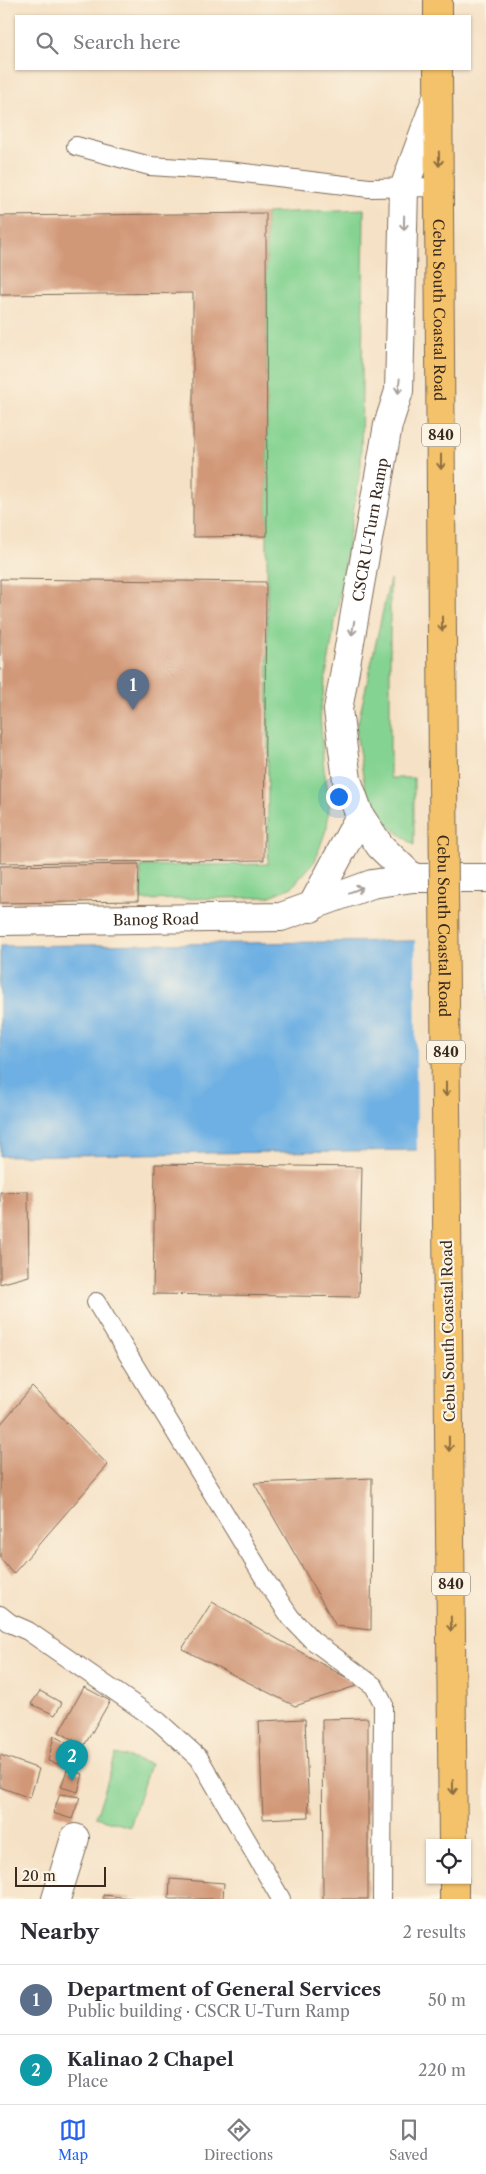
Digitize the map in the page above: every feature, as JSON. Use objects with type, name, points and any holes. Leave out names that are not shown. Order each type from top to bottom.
[{"type":"highway","points":[[438,0],[438,15]]},
{"type":"highway","name":"Cebu South Coastal Road","points":[[439,81],[453,1839]]},
{"type":"highway","points":[[454,1884],[454,1899]]},
{"type":"street","name":"CSCR U-Turn Ramp","points":[[414,878],[380,846],[360,816],[347,780],[338,710],[388,425],[399,391],[404,188],[439,81]]},
{"type":"street","points":[[311,908],[360,816]]},
{"type":"street","points":[[414,878],[486,878]]},
{"type":"street","name":"Banog Road","points":[[0,922],[281,918],[372,884],[414,878]]},
{"type":"street","points":[[56,1899],[75,1838]]},
{"type":"lane","points":[[76,146],[150,166],[228,171],[369,188],[440,187]]},
{"type":"lane","points":[[96,1302],[266,1581],[291,1618],[312,1640],[374,1686],[382,1703],[382,1899]]},
{"type":"lane","points":[[0,1615],[28,1631],[158,1721],[200,1758],[281,1899]]},
{"type":"green space","points":[[364,209],[361,465],[320,713],[324,770],[330,800],[327,827],[315,861],[292,887],[268,897],[141,900],[141,866],[268,864],[266,213]]},
{"type":"green space","points":[[390,579],[390,778],[414,778],[414,845],[389,826],[365,788],[356,732]]},
{"type":"green space","points":[[116,1754],[150,1764],[130,1827],[96,1817]]},
{"type":"water","points":[[486,940],[486,1149],[0,1156],[0,946]]},
{"type":"pier","points":[[486,938],[486,1151],[417,1152],[415,939]]},
{"type":"building","points":[[266,213],[267,536],[193,537],[193,293],[0,295],[0,216]]},
{"type":"building","points":[[0,579],[266,582],[264,860],[0,863]]},
{"type":"building","points":[[139,864],[138,901],[0,903],[0,866]]},
{"type":"building","points":[[155,1164],[362,1167],[359,1297],[153,1294]]},
{"type":"building","points":[[28,1191],[29,1276],[0,1284],[0,1192]]},
{"type":"building","points":[[32,1387],[108,1465],[13,1574],[0,1558],[0,1425]]},
{"type":"building","points":[[372,1478],[371,1630],[336,1626],[254,1483]]},
{"type":"building","points":[[212,1602],[359,1685],[295,1706],[182,1649]]},
{"type":"building","points":[[84,1687],[110,1701],[84,1746],[59,1732]]},
{"type":"building","points":[[40,1691],[62,1703],[55,1715],[31,1704]]},
{"type":"building","points":[[368,1718],[368,1899],[323,1899],[322,1719]]},
{"type":"building","points":[[305,1719],[309,1817],[263,1819],[259,1721]]},
{"type":"building","points":[[54,1736],[72,1746],[65,1766],[48,1761]]},
{"type":"building","points":[[0,1755],[39,1769],[30,1798],[0,1787]]},
{"type":"building","points":[[67,1770],[83,1774],[78,1792],[61,1787]]},
{"type":"building","points":[[60,1794],[80,1797],[72,1819],[53,1813]]},
{"type":"building","points":[[170,1879],[224,1883],[223,1899],[169,1899]]},
{"type":"building","points":[[103,1895],[131,1898],[131,1899],[103,1899]]},
{"type":"place","name":"Department of General Services","points":[[133,710]]},
{"type":"place","name":"Kalinao 2 Chapel","points":[[72,1781]]}]
